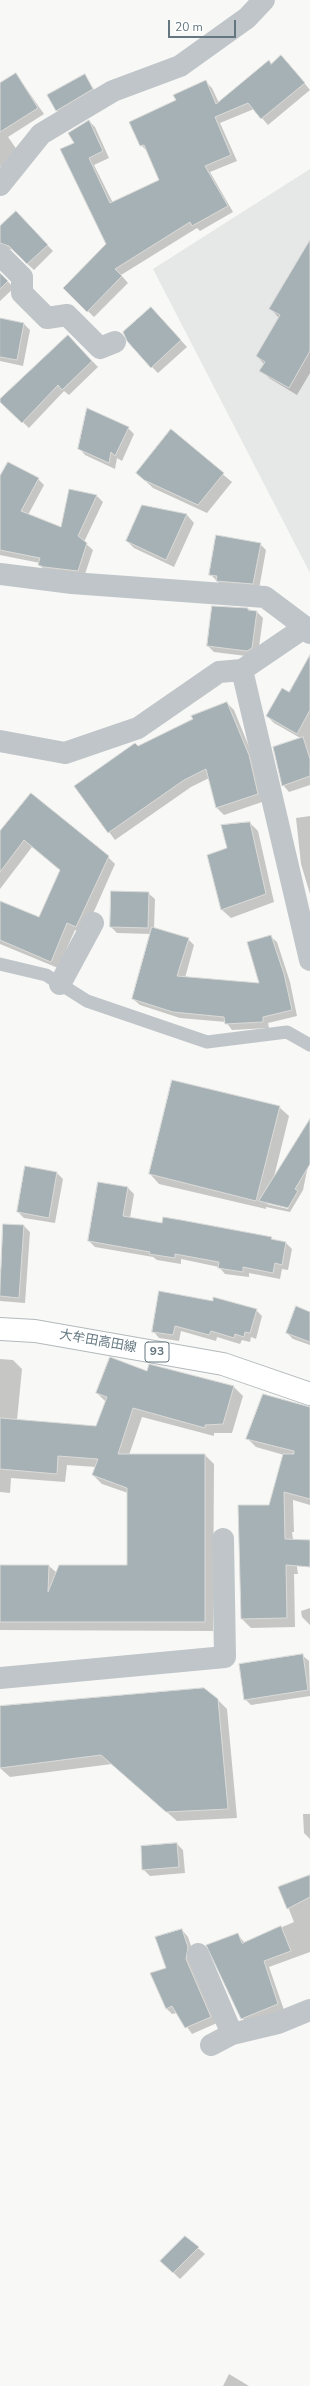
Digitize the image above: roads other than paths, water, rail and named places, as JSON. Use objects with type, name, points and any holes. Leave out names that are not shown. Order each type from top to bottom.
[{"type":"main road","name":"大牟田高田線","points":[[0,1329],[35,1331],[223,1364],[310,1394]]},
{"type":"street","points":[[0,185],[41,134],[113,91],[180,66],[247,18],[264,0]]},
{"type":"street","points":[[0,255],[22,277],[22,293],[47,318],[67,315],[100,348],[115,342]]},
{"type":"street","points":[[0,574],[72,583],[264,597],[308,630],[242,670],[219,672],[138,728],[65,753],[0,741]]},
{"type":"street","points":[[242,670],[310,960]]},
{"type":"street","points":[[60,984],[93,923]]},
{"type":"street","points":[[0,1678],[225,1657],[223,1539]]},
{"type":"street","points":[[198,1954],[232,2034]]},
{"type":"street","points":[[211,2045],[232,2034],[278,2023],[310,2010]]},
{"type":"lane","points":[[0,964],[46,975],[87,1001],[207,1042],[287,1032],[310,1045]]}]
